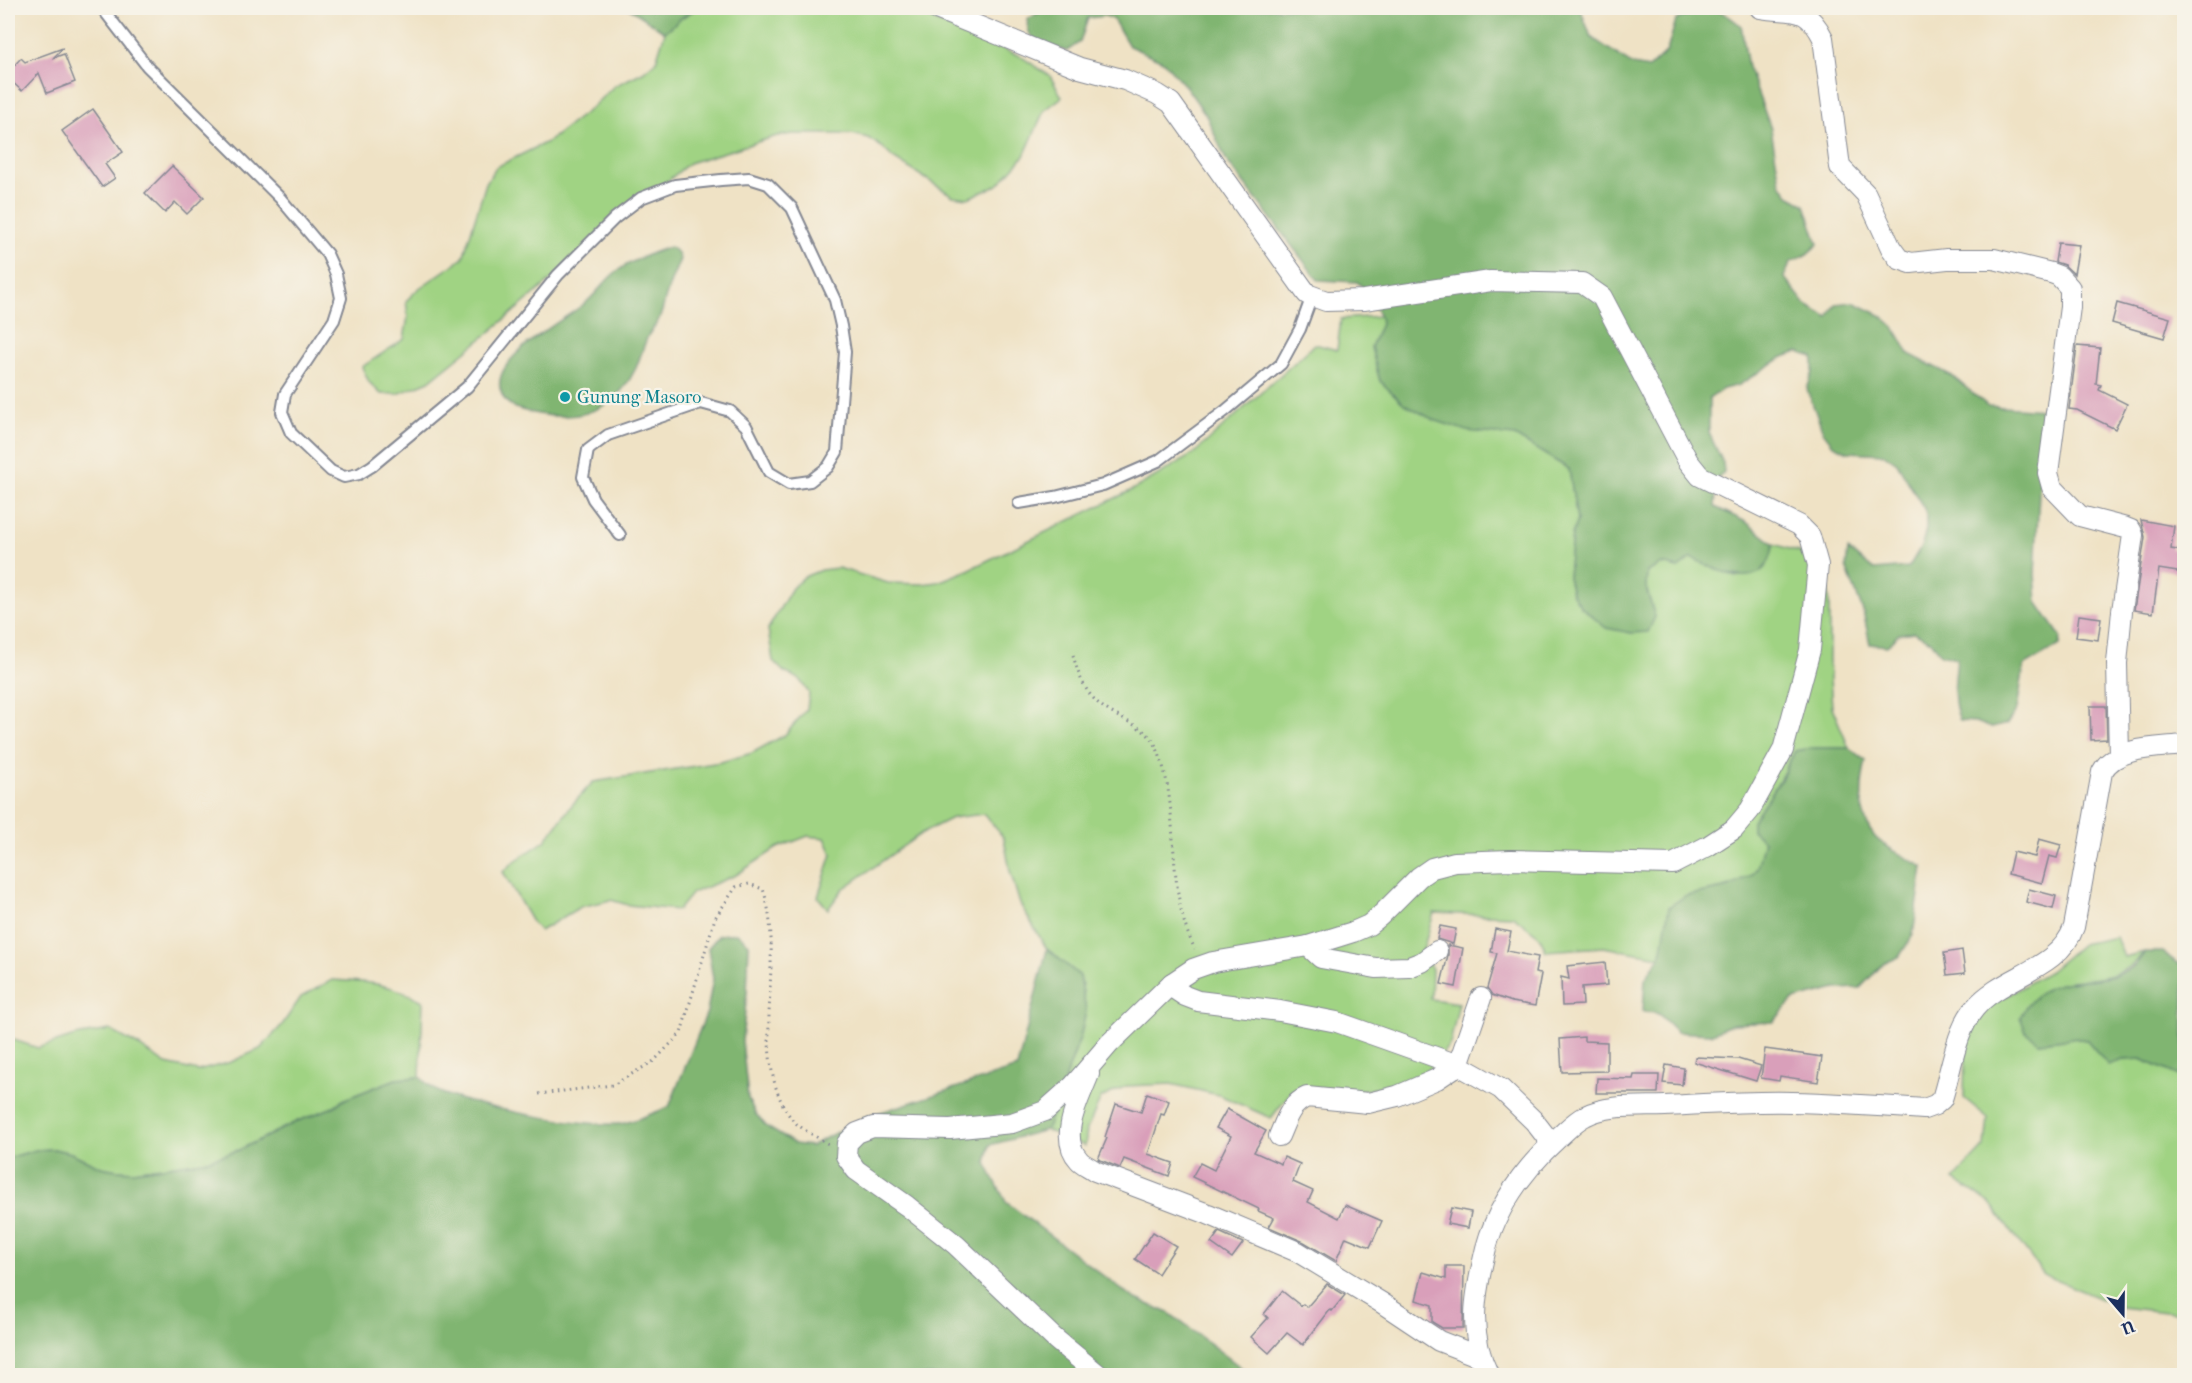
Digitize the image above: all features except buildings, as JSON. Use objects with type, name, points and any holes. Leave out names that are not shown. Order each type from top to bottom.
[{"type":"street","points":[[934,8],[1080,68],[1125,80],[1171,102],[1307,294],[1326,301],[1364,300],[1491,281],[1582,283],[1602,297],[1688,461],[1700,476],[1800,525],[1810,536],[1818,565],[1810,650],[1783,750],[1750,810],[1734,829],[1708,846],[1673,864],[1511,860],[1455,862],[1432,868],[1419,877],[1369,925],[1308,946],[1193,969],[1172,983],[1109,1044],[1073,1086],[1045,1111],[1012,1123],[1002,1124],[950,1128],[873,1127],[857,1133],[847,1143],[846,1156],[856,1170],[907,1206],[956,1245],[1054,1338],[1100,1376]]},
{"type":"street","points":[[1760,8],[1800,11],[1817,26],[1823,38],[1840,167],[1866,194],[1891,248],[1899,259],[1911,263],[1947,259],[1994,259],[2060,276],[2070,288],[2070,307],[2048,473],[2052,487],[2080,516],[2126,528],[2131,530],[2133,535],[2117,663],[2119,756]]},
{"type":"street","points":[[1489,1376],[1480,1357],[1475,1338],[1474,1303],[1488,1240],[1497,1217],[1515,1185],[1551,1143],[1585,1116],[1604,1110],[1725,1103],[1791,1102],[1924,1109],[1935,1105],[1942,1099],[1963,1028],[1970,1014],[1985,998],[2058,952],[2067,943],[2074,927],[2102,772],[2109,761],[2135,752],[2184,745]]},
{"type":"street","points":[[1308,946],[1321,958],[1376,968],[1409,967],[1422,962],[1437,951]]},
{"type":"street","points":[[1172,983],[1176,990],[1198,1001],[1280,1011],[1337,1022],[1458,1065],[1501,1089],[1534,1121],[1551,1143]]},
{"type":"street","points":[[1279,1136],[1290,1109],[1307,1097],[1368,1103],[1397,1096],[1423,1086],[1458,1065],[1481,998]]},
{"type":"street","points":[[1094,1061],[1070,1124],[1071,1144],[1078,1160],[1095,1171],[1208,1214],[1298,1252],[1439,1341],[1480,1357]]},
{"type":"lane","points":[[102,8],[147,66],[280,198],[327,254],[336,274],[341,298],[334,320],[285,394],[282,412],[291,433],[331,471],[344,477],[359,474],[372,466],[467,387],[558,275],[615,218],[641,198],[675,185],[749,178],[768,184],[792,208],[835,300],[841,326],[845,352],[837,452],[828,467],[810,481],[789,484],[769,472],[746,426],[730,411],[701,403],[608,435],[588,450],[583,477],[592,499],[620,535]]},
{"type":"lane","points":[[1019,503],[1055,498],[1102,485],[1158,461],[1225,411],[1281,364],[1300,329],[1312,296]]},
{"type":"path","points":[[1073,655],[1078,676],[1090,696],[1109,711],[1135,724],[1155,744],[1166,783],[1181,908],[1188,936],[1204,965]]},
{"type":"path","points":[[539,1094],[613,1085],[654,1061],[681,1033],[715,918],[736,887],[749,884],[763,889],[769,906],[770,1038],[775,1088],[793,1120],[846,1156]]},
{"type":"green space","points":[[629,8],[697,8],[665,32]]},
{"type":"green space","points":[[697,8],[905,8],[1020,56],[1050,76],[1062,97],[1044,111],[1024,156],[998,185],[968,198],[953,196],[893,158],[868,138],[852,134],[777,136],[689,163],[429,381],[398,394],[381,394],[369,382],[362,367],[404,339],[408,317],[406,301],[418,289],[463,258],[486,183],[496,167],[549,141],[590,109],[614,86],[643,72],[656,61],[665,32]]},
{"type":"green space","points":[[1047,8],[1580,8],[1591,37],[1633,65],[1649,68],[1667,51],[1676,20],[1703,10],[1717,11],[1732,19],[1741,26],[1748,67],[1771,129],[1780,183],[1789,195],[1805,205],[1818,244],[1806,255],[1791,262],[1784,277],[1806,305],[1828,318],[1836,304],[1853,302],[1882,316],[1894,327],[1909,354],[1952,376],[1988,406],[2043,410],[2035,574],[2037,602],[2061,637],[2060,645],[2024,666],[2017,709],[2007,724],[1992,728],[1976,722],[1960,721],[1955,697],[1957,658],[1941,654],[1931,641],[1914,632],[1899,634],[1887,646],[1870,644],[1863,611],[1846,567],[1848,550],[1874,570],[1909,567],[1922,545],[1926,529],[1926,512],[1897,463],[1884,454],[1848,452],[1833,445],[1823,432],[1807,389],[1813,372],[1813,357],[1798,352],[1781,358],[1739,385],[1723,389],[1709,399],[1709,433],[1723,463],[1724,472],[1717,478],[1715,507],[1746,522],[1774,544],[1766,566],[1759,573],[1740,576],[1719,571],[1692,558],[1678,568],[1662,564],[1647,572],[1646,588],[1655,617],[1648,632],[1631,633],[1606,628],[1581,607],[1572,593],[1568,577],[1572,535],[1577,520],[1569,469],[1515,436],[1467,431],[1434,420],[1404,404],[1380,381],[1371,347],[1381,324],[1380,316],[1364,288],[1357,282],[1318,280],[1226,160],[1206,115],[1187,88],[1163,61],[1129,46],[1113,19],[1105,16],[1088,18],[1080,42],[1067,51],[1039,42],[1029,33],[1028,19]]},
{"type":"green space","points":[[670,247],[677,252],[680,259],[662,313],[647,338],[636,368],[618,394],[596,410],[569,416],[525,411],[505,400],[500,388],[501,376],[518,352],[584,304],[622,268],[642,257]]},
{"type":"green space","points":[[1380,316],[1381,324],[1371,347],[1380,381],[1515,436],[1569,469],[1577,520],[1572,535],[1568,577],[1572,593],[1581,607],[1655,617],[1646,587],[1647,572],[1662,564],[1678,568],[1692,558],[1736,577],[1766,567],[1774,544],[1823,560],[1829,598],[1829,664],[1832,707],[1849,748],[1813,748],[1795,751],[1752,830],[1764,841],[1756,869],[1743,881],[1734,885],[1685,896],[1660,957],[1603,947],[1546,951],[1540,937],[1513,916],[1434,913],[1422,953],[1432,969],[1431,999],[1459,1003],[1450,1044],[1425,1075],[1401,1084],[1344,1094],[1314,1089],[1293,1090],[1271,1118],[1219,1095],[1171,1084],[1126,1086],[1101,1098],[1087,1129],[1085,1146],[1046,1130],[1080,1038],[1086,1011],[1080,976],[1047,949],[1020,904],[1010,871],[1004,838],[984,814],[952,818],[922,833],[843,889],[828,909],[818,897],[832,854],[825,838],[808,836],[777,848],[736,875],[692,893],[678,910],[628,905],[611,900],[580,907],[540,931],[532,922],[503,872],[545,841],[593,782],[721,762],[752,753],[785,735],[807,709],[809,693],[799,679],[784,672],[773,661],[768,629],[792,588],[804,577],[821,570],[838,568],[888,583],[922,584],[938,582],[968,570],[1134,489],[1192,455],[1315,344],[1337,350],[1341,319]]},
{"type":"green space","points":[[1813,748],[1849,748],[1866,761],[1862,780],[1862,801],[1869,829],[1885,845],[1923,867],[1913,935],[1899,957],[1883,964],[1860,988],[1836,989],[1793,1000],[1773,1022],[1733,1024],[1710,1034],[1677,1032],[1659,1014],[1643,1011],[1645,979],[1660,957],[1669,907],[1685,896],[1729,887],[1752,875],[1757,868],[1764,841],[1752,830],[1752,821],[1780,781],[1795,751]]},
{"type":"green space","points":[[737,933],[749,944],[742,1041],[748,1098],[755,1113],[767,1127],[795,1144],[811,1146],[863,1118],[1017,1068],[1047,949],[1080,976],[1086,1011],[1080,1038],[1046,1130],[990,1145],[986,1163],[1006,1202],[1122,1290],[1136,1299],[1169,1313],[1251,1375],[8,1376],[8,1158],[36,1150],[54,1149],[71,1153],[101,1167],[134,1171],[204,1161],[239,1150],[298,1121],[331,1108],[345,1099],[396,1079],[420,1077],[432,1088],[448,1095],[498,1109],[559,1120],[625,1123],[669,1107],[707,1012],[713,979],[708,948],[719,935]]},
{"type":"green space","points":[[2116,937],[2124,957],[2144,952],[2137,961],[2120,972],[2071,981],[2039,1042],[2072,1038],[2087,1040],[2108,1065],[2123,1060],[2141,1059],[2184,1078],[2184,1314],[2120,1307],[2044,1275],[1990,1203],[1954,1179],[1985,1146],[1988,1118],[1964,1098],[1965,1048],[1984,1009],[2050,971],[2082,944]]},
{"type":"green space","points":[[2145,952],[2163,952],[2177,963],[2184,965],[2184,1078],[2141,1059],[2123,1060],[2108,1065],[2087,1040],[2072,1038],[2039,1042],[2026,1032],[2020,1017],[2032,1000],[2046,989],[2061,984],[2123,973],[2136,964]]},
{"type":"green space","points":[[332,980],[379,984],[423,1001],[420,1077],[396,1079],[345,1099],[331,1108],[298,1121],[239,1150],[204,1161],[134,1171],[101,1167],[71,1153],[54,1149],[36,1150],[8,1158],[8,1038],[38,1048],[75,1036],[110,1030],[166,1064],[198,1071],[231,1062],[260,1049],[282,1025],[301,997]]},
{"type":"place","name":"Gunung Masoro","points":[[565,397]]}]
